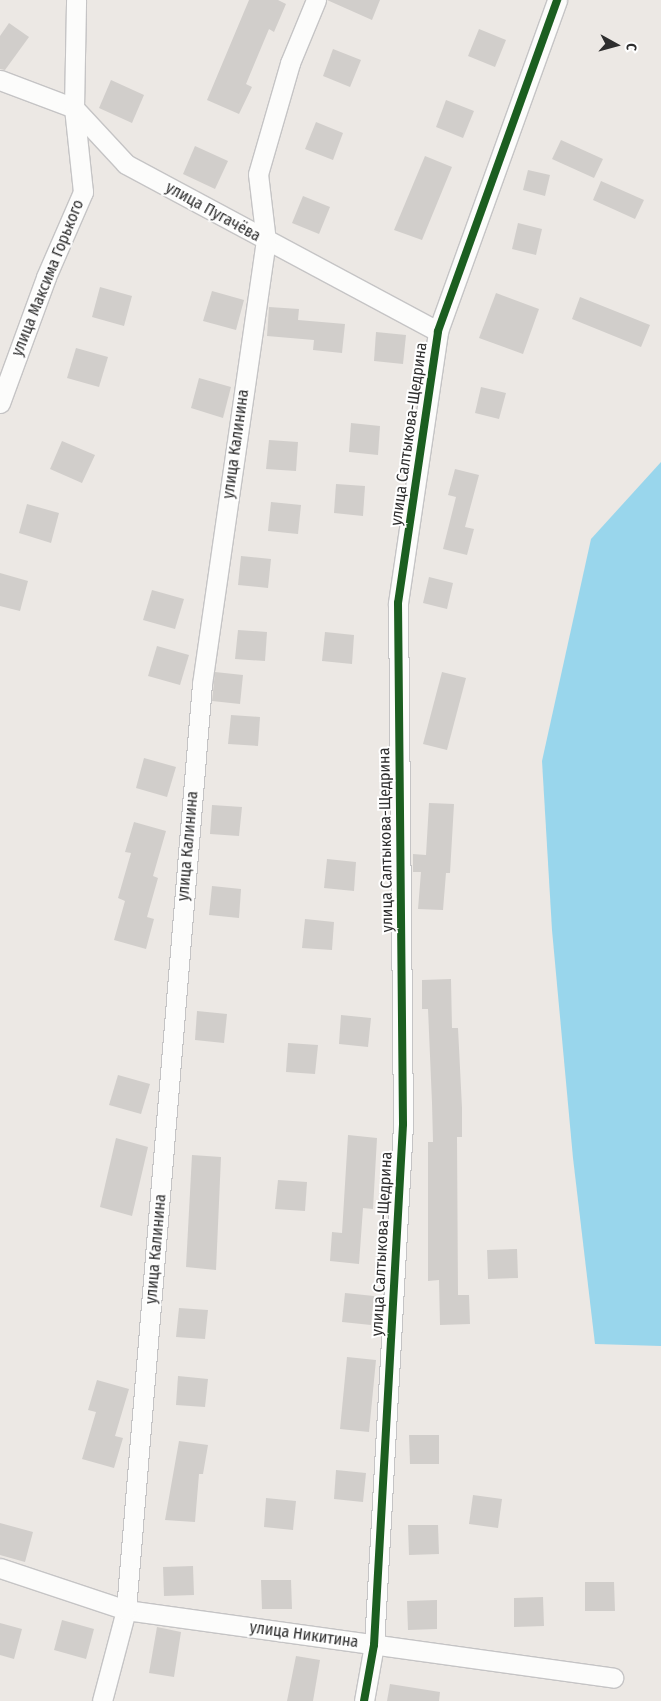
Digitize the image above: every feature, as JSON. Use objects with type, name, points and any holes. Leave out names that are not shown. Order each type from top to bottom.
[{"type":"street","name":"улица Максима Горького","points":[[0,403],[46,277],[83,192],[74,108],[76,0]]},
{"type":"street","name":"улица Калинина","points":[[102,1701],[126,1610],[202,684],[266,241],[258,174],[290,63],[316,0]]},
{"type":"street","name":"улица Салтыкова-Щедрина","points":[[364,1701],[374,1645],[403,1124],[398,603],[438,331],[557,0]]},
{"type":"street","name":"улица Пугачёва","points":[[0,80],[74,108],[126,164],[266,241],[438,331]]},
{"type":"street","name":"улица Никитина","points":[[0,1568],[126,1610],[613,1678]]},
{"type":"water","points":[[661,462],[661,1346],[595,1344],[573,1158],[552,930],[542,761],[591,539]]},
{"type":"building","points":[[249,0],[278,0],[286,4],[274,32],[269,29],[246,84],[252,87],[239,114],[207,100]]},
{"type":"building","points":[[327,0],[380,0],[372,20]]},
{"type":"building","points":[[9,23],[29,37],[5,70],[0,69],[0,36]]},
{"type":"building","points":[[479,29],[506,40],[495,67],[468,56]]},
{"type":"building","points":[[333,49],[361,60],[350,87],[323,76]]},
{"type":"building","points":[[111,80],[144,95],[132,123],[99,108]]},
{"type":"building","points":[[446,100],[474,111],[463,138],[436,127]]},
{"type":"building","points":[[316,122],[343,133],[333,160],[305,149]]},
{"type":"building","points":[[561,140],[603,159],[594,178],[552,159]]},
{"type":"building","points":[[195,146],[228,161],[215,189],[183,174]]},
{"type":"building","points":[[425,156],[452,167],[422,240],[394,230]]},
{"type":"building","points":[[528,170],[550,175],[545,196],[523,190]]},
{"type":"building","points":[[601,181],[644,200],[635,219],[593,200]]},
{"type":"building","points":[[303,196],[330,207],[319,234],[292,223]]},
{"type":"building","points":[[518,223],[542,229],[536,255],[512,249]]},
{"type":"building","points":[[100,287],[132,296],[124,326],[92,317]]},
{"type":"building","points":[[212,291],[244,300],[236,330],[203,321]]},
{"type":"building","points":[[496,293],[539,309],[523,354],[479,338]]},
{"type":"building","points":[[580,297],[650,325],[641,347],[572,319]]},
{"type":"building","points":[[269,307],[299,309],[298,320],[345,324],[342,353],[313,350],[314,340],[267,336]]},
{"type":"building","points":[[376,332],[406,335],[403,364],[374,361]]},
{"type":"building","points":[[76,348],[108,357],[99,387],[67,378]]},
{"type":"building","points":[[199,378],[231,387],[223,418],[191,408]]},
{"type":"building","points":[[481,387],[506,393],[499,419],[475,413]]},
{"type":"building","points":[[351,423],[380,426],[378,455],[349,452]]},
{"type":"building","points":[[269,440],[298,442],[296,471],[266,469]]},
{"type":"building","points":[[62,441],[95,455],[82,483],[50,469]]},
{"type":"building","points":[[455,469],[479,475],[465,527],[474,529],[467,555],[443,549],[456,497],[448,495]]},
{"type":"building","points":[[336,484],[365,486],[363,516],[334,513]]},
{"type":"building","points":[[271,502],[301,505],[298,534],[268,531]]},
{"type":"building","points":[[27,504],[59,513],[51,543],[19,533]]},
{"type":"building","points":[[241,556],[271,559],[268,588],[238,585]]},
{"type":"building","points":[[0,573],[28,581],[20,611],[0,606]]},
{"type":"building","points":[[429,577],[453,583],[447,609],[423,603]]},
{"type":"building","points":[[152,590],[184,599],[175,629],[143,620]]},
{"type":"building","points":[[238,630],[267,632],[265,661],[235,659]]},
{"type":"building","points":[[325,632],[354,635],[352,664],[322,661]]},
{"type":"building","points":[[157,646],[189,655],[180,685],[148,676]]},
{"type":"building","points":[[215,672],[243,675],[240,704],[212,701]]},
{"type":"building","points":[[442,672],[466,678],[447,750],[423,744]]},
{"type":"building","points":[[231,715],[260,717],[258,746],[228,744]]},
{"type":"building","points":[[144,758],[176,767],[167,797],[136,788]]},
{"type":"building","points":[[429,803],[454,804],[450,873],[446,873],[443,910],[418,909],[421,872],[413,872],[413,854],[426,855]]},
{"type":"building","points":[[212,805],[242,807],[239,836],[210,834]]},
{"type":"building","points":[[134,822],[166,831],[153,876],[158,878],[147,917],[154,919],[146,949],[114,940],[125,901],[118,898],[131,853],[125,852]]},
{"type":"building","points":[[327,859],[356,862],[354,891],[324,888]]},
{"type":"building","points":[[212,886],[241,889],[239,918],[209,915]]},
{"type":"building","points":[[305,919],[334,922],[332,950],[302,948]]},
{"type":"building","points":[[451,979],[452,1028],[458,1028],[462,1108],[462,1137],[457,1137],[458,1295],[469,1295],[470,1324],[440,1325],[439,1280],[428,1281],[428,1142],[433,1142],[428,1009],[422,1009],[422,980]]},
{"type":"building","points":[[197,1011],[227,1014],[224,1043],[195,1040]]},
{"type":"building","points":[[341,1015],[371,1018],[368,1047],[339,1044]]},
{"type":"building","points":[[288,1043],[318,1045],[315,1074],[286,1072]]},
{"type":"building","points":[[118,1075],[150,1084],[141,1114],[109,1105]]},
{"type":"building","points":[[348,1135],[377,1138],[373,1209],[363,1208],[359,1264],[330,1261],[332,1232],[342,1233]]},
{"type":"building","points":[[116,1138],[148,1147],[132,1216],[100,1207]]},
{"type":"building","points":[[192,1155],[221,1157],[216,1270],[186,1267]]},
{"type":"building","points":[[278,1180],[307,1182],[305,1211],[275,1209]]},
{"type":"building","points":[[517,1249],[518,1278],[488,1279],[487,1250]]},
{"type":"building","points":[[345,1293],[374,1296],[371,1325],[342,1322]]},
{"type":"building","points":[[179,1308],[208,1310],[205,1339],[176,1337]]},
{"type":"building","points":[[347,1357],[376,1360],[369,1432],[340,1429]]},
{"type":"building","points":[[178,1376],[208,1379],[205,1407],[176,1405]]},
{"type":"building","points":[[97,1380],[129,1389],[115,1436],[123,1438],[114,1468],[82,1459],[96,1412],[88,1410]]},
{"type":"building","points":[[409,1435],[439,1435],[439,1464],[410,1464]]},
{"type":"building","points":[[179,1441],[208,1445],[203,1474],[199,1474],[195,1522],[165,1520]]},
{"type":"building","points":[[336,1470],[366,1473],[363,1502],[334,1499]]},
{"type":"building","points":[[473,1495],[502,1499],[498,1528],[469,1524]]},
{"type":"building","points":[[266,1498],[296,1501],[293,1530],[264,1527]]},
{"type":"building","points":[[0,1523],[33,1532],[25,1562],[0,1555]]},
{"type":"building","points":[[408,1525],[438,1525],[439,1554],[409,1555]]},
{"type":"building","points":[[193,1566],[194,1595],[164,1596],[163,1567]]},
{"type":"building","points":[[261,1580],[291,1580],[292,1609],[262,1609]]},
{"type":"building","points":[[585,1582],[614,1582],[615,1611],[585,1611]]},
{"type":"building","points":[[543,1597],[544,1626],[514,1627],[514,1598]]},
{"type":"building","points":[[437,1600],[437,1629],[408,1630],[407,1601]]},
{"type":"building","points":[[62,1620],[94,1629],[86,1659],[54,1650]]},
{"type":"building","points":[[0,1623],[22,1629],[14,1659],[0,1655]]},
{"type":"building","points":[[157,1627],[181,1632],[174,1677],[149,1673]]},
{"type":"building","points":[[296,1656],[320,1660],[313,1701],[287,1701]]},
{"type":"building","points":[[390,1684],[440,1692],[439,1701],[387,1701]]},
{"type":"cycle path","points":[[364,1701],[374,1645],[403,1124],[398,603],[438,331],[557,0]]}]
